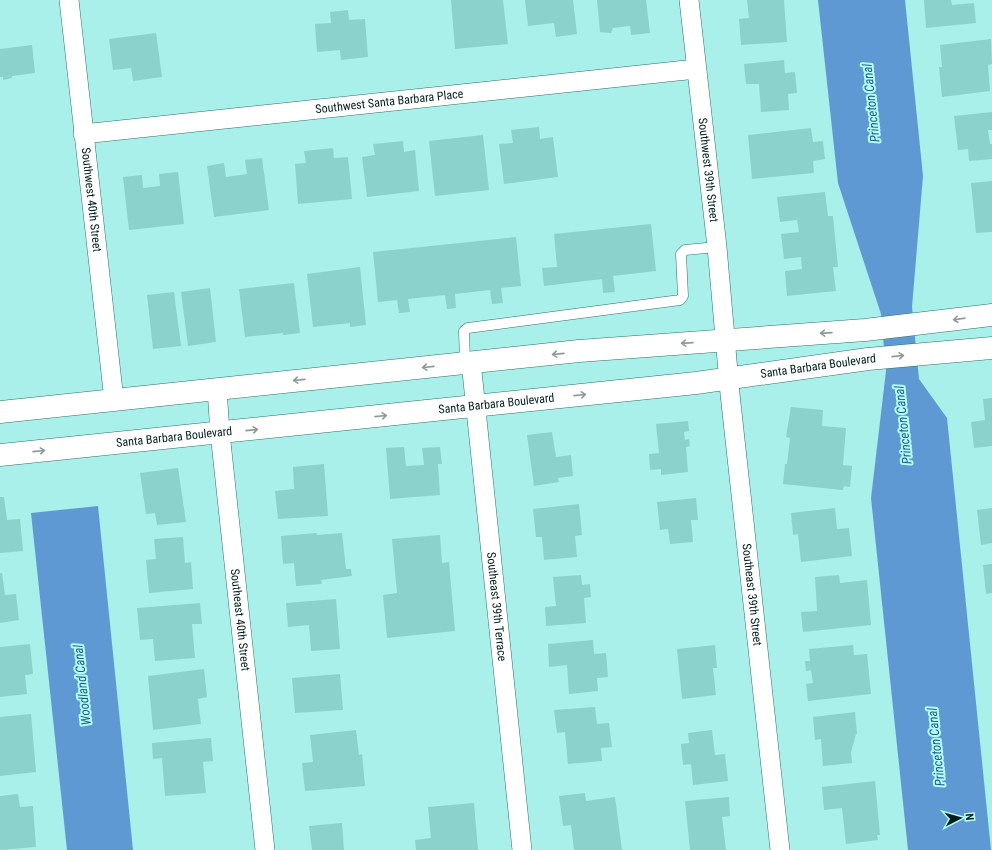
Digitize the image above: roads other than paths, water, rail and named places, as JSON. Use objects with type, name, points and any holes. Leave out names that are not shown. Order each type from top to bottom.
[{"type":"main road","points":[[0,412],[579,351],[864,330],[992,315]]},
{"type":"main road","name":"Santa Barbara Boulevard","points":[[0,455],[477,406],[728,378],[929,352],[992,348]]},
{"type":"street","name":"Southwest 40th Street","points":[[69,0],[114,400]]},
{"type":"street","name":"Southwest 39th Street","points":[[689,0],[726,340]]},
{"type":"street","name":"Southwest Santa Barbara Place","points":[[84,134],[696,69]]},
{"type":"street","name":"Southeast 39th Street","points":[[726,340],[728,378],[780,850]]},
{"type":"street","name":"Southeast 39th Terrace","points":[[468,363],[477,406],[522,850]]},
{"type":"street","name":"Southeast 40th Street","points":[[217,389],[220,433],[265,850]]},
{"type":"lane","points":[[468,363],[464,331],[468,328],[680,300],[683,296],[681,254],[685,250],[717,247]]},
{"type":"water","name":"Princeton Canal","points":[[818,0],[905,0],[923,176],[912,307],[919,379],[947,418],[991,850],[908,850],[871,498],[886,371],[881,314],[838,183]]},
{"type":"water","name":"Woodland Canal","points":[[98,506],[133,850],[67,850],[31,513]]}]
